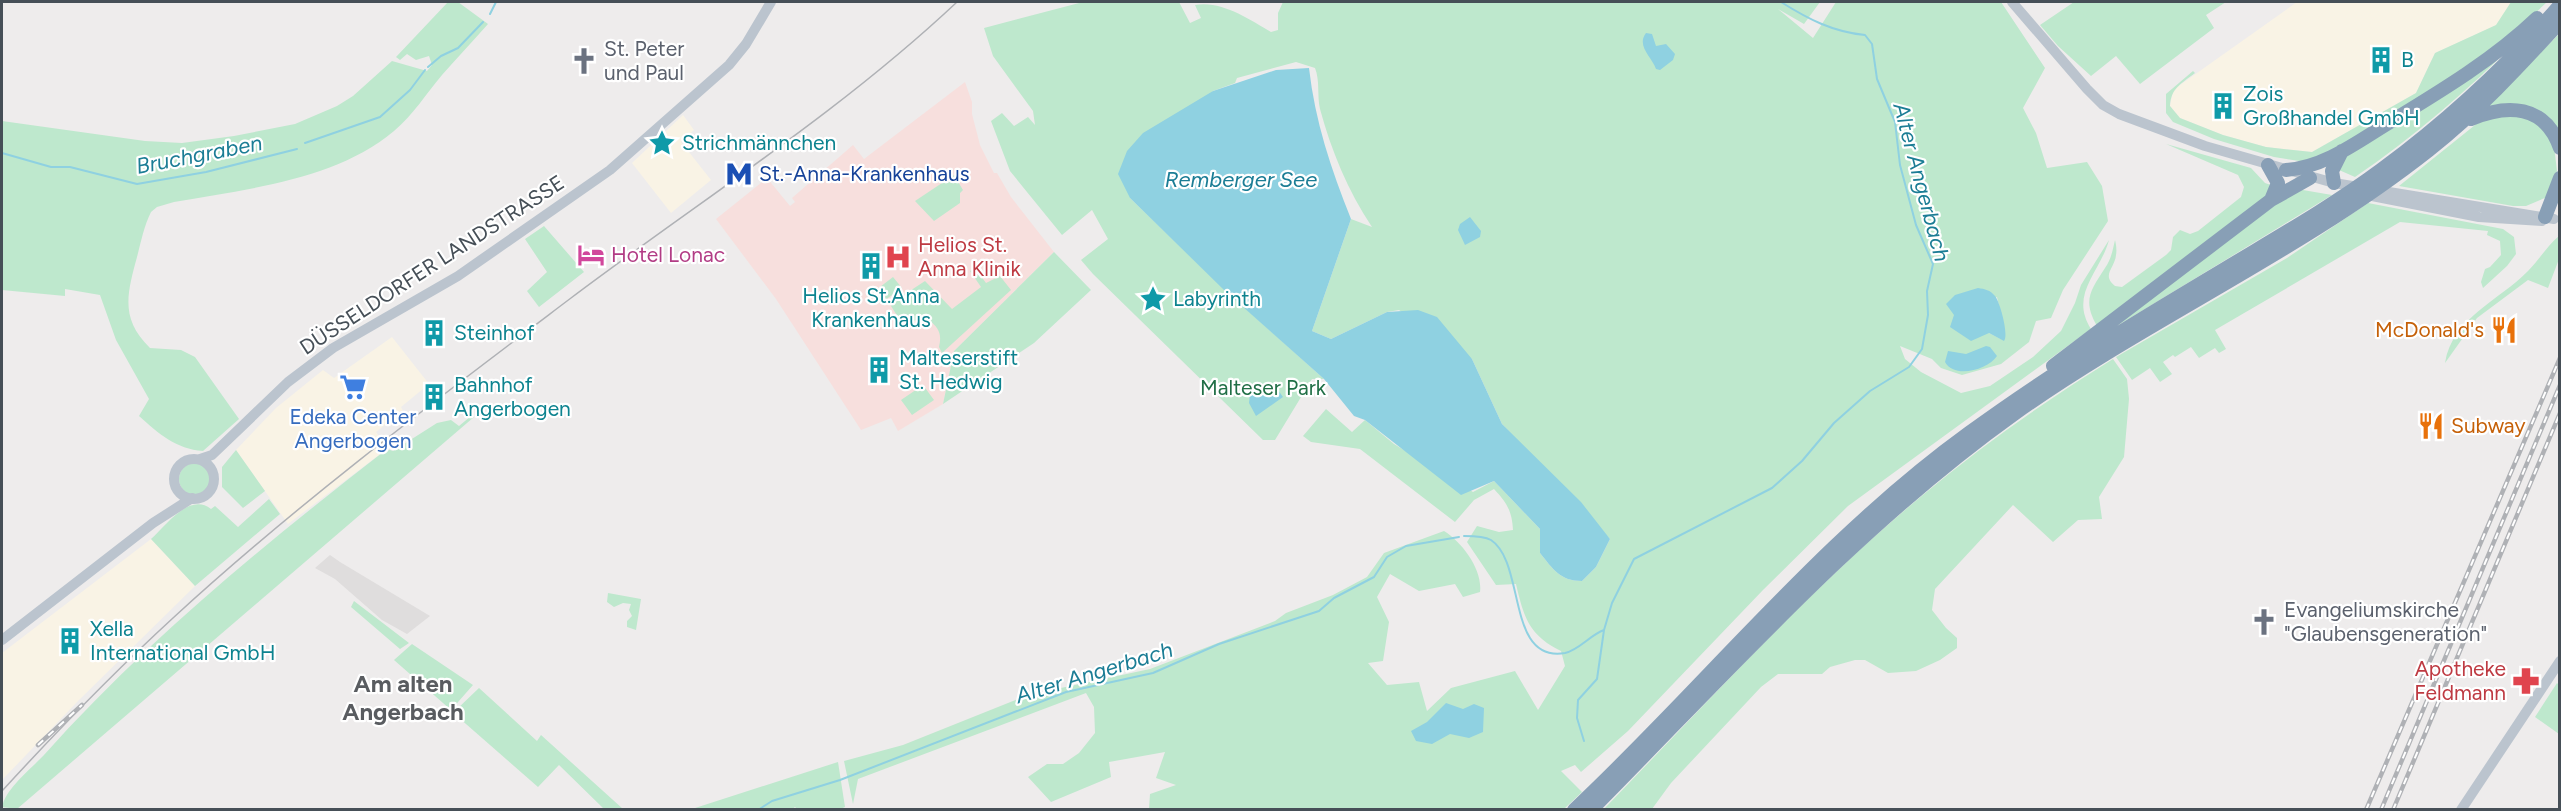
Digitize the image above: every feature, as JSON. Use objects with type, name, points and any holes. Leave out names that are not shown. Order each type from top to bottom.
[{"type":"highway","points":[[2286,170],[2312,166],[2342,152],[2497,52],[2554,2]]},
{"type":"highway","points":[[1574,810],[1740,640],[1864,520],[1909,480],[2017,399],[2079,357],[2278,236],[2378,172],[2450,115],[2501,68],[2559,4]]},
{"type":"highway","points":[[1591,810],[1829,568],[1919,487],[1964,452],[2084,368],[2281,250],[2380,185],[2461,123],[2511,76],[2559,22]]},
{"type":"highway","points":[[2461,123],[2493,110],[2520,110],[2531,114],[2549,127],[2559,148]]},
{"type":"highway","points":[[2339,185],[2332,171],[2342,152]]},
{"type":"highway","points":[[2268,165],[2278,183],[2271,200]]},
{"type":"highway","points":[[2017,399],[2071,350],[2271,200],[2310,178]]},
{"type":"highway","points":[[2552,216],[2559,178]]},
{"type":"main road","name":"DÜSSELDORFER LANDSTRASSE","points":[[200,459],[212,455],[288,382],[333,348],[458,276],[610,170],[729,65],[746,44],[771,2]]},
{"type":"main road","points":[[2012,2],[2073,74],[2103,105],[2130,118],[2182,138],[2339,185],[2386,195],[2552,216]]},
{"type":"main road","name":"DÜSSELDORFER LANDSTRASSE","points":[[213,472],[217,460],[237,433]]},
{"type":"main road","points":[[153,523],[174,501],[177,490],[174,479],[177,468],[186,460],[200,459],[213,472],[214,483],[209,492],[201,498],[192,498],[177,490]]},
{"type":"main road","points":[[2,640],[153,523],[192,498]]},
{"type":"main road","points":[[2462,810],[2559,661]]},
{"type":"shaded area","points":[[2297,2],[2511,2],[2497,25],[2435,53],[2416,93],[2312,152],[2266,147],[2223,135],[2180,118],[2170,106],[2173,90]]},
{"type":"shaded area","name":"Helios St. Anna Klinik","points":[[965,82],[972,102],[972,114],[980,145],[994,173],[997,173],[1011,197],[1054,252],[954,351],[943,404],[898,431],[891,418],[861,430],[776,299],[716,219],[767,178],[790,206],[795,202],[792,198],[853,145],[864,159]]},
{"type":"shaded area","points":[[683,115],[694,130],[681,142],[711,180],[671,213],[632,163]]},
{"type":"shaded area","points":[[392,337],[429,384],[401,407],[403,411],[376,432],[388,448],[288,524],[236,450],[276,408],[323,370],[334,378]]},
{"type":"shaded area","points":[[151,539],[195,586],[78,701],[2,780],[2,653]]},
{"type":"shaded area","points":[[330,555],[430,616],[407,634],[382,620],[335,579],[315,568]]},
{"type":"green space","points":[[448,2],[458,2],[488,24],[407,118],[371,148],[318,172],[260,187],[174,202],[157,207],[151,212],[146,223],[131,283],[128,306],[130,316],[140,337],[150,348],[181,350],[195,357],[239,419],[203,451],[176,444],[139,416],[149,399],[116,340],[100,295],[65,289],[65,296],[2,290],[2,121],[145,141],[182,143],[295,124],[337,106],[353,96],[392,61],[427,71],[432,65],[429,56],[416,60],[407,54],[400,60],[396,57]]},
{"type":"green space","name":"Malteser Park","points":[[1083,2],[1179,2],[1190,23],[1201,18],[1195,5],[1215,5],[1234,12],[1271,32],[1278,30],[1278,13],[1283,2],[1820,2],[1804,24],[1778,9],[1813,38],[1836,2],[2001,2],[2045,68],[2023,108],[2036,133],[2047,168],[2087,162],[2102,186],[2108,221],[2063,290],[2051,318],[2036,321],[2029,342],[2001,364],[1962,375],[1941,368],[1932,359],[1900,346],[1905,359],[1921,372],[1961,393],[1990,386],[2033,357],[2061,331],[2081,285],[2109,240],[2085,294],[2083,305],[2091,329],[1848,506],[1763,590],[1628,731],[1581,772],[1575,765],[1561,771],[1582,792],[1564,809],[1149,809],[1150,794],[1176,785],[1156,778],[1165,752],[1109,762],[1111,777],[1051,802],[1028,777],[1047,764],[1063,764],[1079,753],[1095,733],[1094,707],[1086,693],[858,779],[853,804],[844,761],[903,745],[1028,695],[1150,669],[1275,621],[1286,613],[1333,595],[1367,577],[1384,553],[1444,531],[1458,542],[1470,557],[1478,575],[1480,592],[1463,597],[1455,584],[1419,591],[1390,574],[1377,597],[1389,622],[1383,661],[1368,663],[1387,685],[1419,682],[1427,711],[1451,688],[1515,671],[1538,710],[1565,666],[1561,651],[1535,632],[1525,616],[1516,584],[1496,585],[1467,542],[1477,526],[1499,532],[1513,530],[1510,512],[1502,499],[1494,489],[1474,500],[1455,522],[1360,449],[1311,442],[1303,436],[1326,409],[1352,432],[1365,420],[1394,444],[1473,492],[1494,481],[1540,529],[1540,553],[1553,569],[1568,579],[1582,581],[1596,567],[1610,539],[1502,424],[1472,359],[1399,310],[1387,312],[1331,339],[1312,331],[1351,219],[1372,227],[1348,185],[1329,140],[1320,109],[1315,68],[1296,62],[1237,78],[1235,83],[1213,91],[1130,198],[1224,289],[1324,379],[1312,379],[1275,440],[1263,440],[1081,260],[1108,239],[1092,210],[1062,235],[1010,171],[991,121],[1002,113],[1014,126],[1028,117],[1035,125],[1033,111],[993,56],[984,28]],"holes":[[[1997,297],[2001,315],[2001,339],[1989,333],[1951,327],[1955,315]]]},
{"type":"green space","points":[[2074,2],[2226,2],[2206,15],[2214,28],[2140,84],[2116,56],[2091,76],[2058,46],[2040,25]]},
{"type":"green space","points":[[2511,2],[2547,2],[2496,50],[2341,147],[2306,162],[2274,157],[2214,139],[2173,122],[2166,113],[2166,94],[2193,71],[2195,73],[2172,95],[2170,106],[2180,118],[2223,135],[2266,147],[2312,152],[2416,93],[2435,53],[2496,25]]},
{"type":"green space","points":[[2559,34],[2559,137],[2552,125],[2487,107]]},
{"type":"green space","points":[[2518,40],[2440,112],[2377,162],[2355,177],[2339,170],[2347,155]]},
{"type":"green space","points":[[2506,111],[2539,122],[2554,146],[2557,171],[2547,197],[2526,206],[2513,206],[2399,186],[2485,117]]},
{"type":"green space","points":[[2166,144],[2251,168],[2265,183],[2274,186],[2274,191],[2097,326],[2090,309],[2090,296],[2109,262],[2115,240],[2116,255],[2109,278],[2115,286],[2122,287],[2166,255],[2171,250],[2173,237],[2180,230],[2190,234],[2198,231],[2241,197],[2244,187],[2238,175]]},
{"type":"green space","points":[[954,175],[963,190],[960,193],[960,203],[934,221],[915,201]]},
{"type":"green space","points":[[2297,189],[2332,195],[2089,343],[2089,341]]},
{"type":"green space","points":[[2368,203],[2503,229],[2514,237],[2516,254],[2507,266],[2483,288],[2481,282],[2485,269],[2501,255],[2500,241],[2487,235],[2488,231],[2400,222],[2215,330],[2226,349],[2219,353],[2215,348],[2199,358],[2191,347],[2175,357],[2173,355],[2163,362],[2172,374],[2160,382],[2150,368],[2132,380],[2116,357],[2287,258]]},
{"type":"green space","points":[[544,226],[584,272],[539,307],[527,291],[547,272],[525,239]]},
{"type":"green space","points":[[2559,236],[2559,259],[2548,288],[2528,280],[2477,318],[2445,363],[2449,347],[2467,322],[2528,271]]},
{"type":"green space","points":[[1054,252],[1091,290],[1034,343],[943,404],[954,351]]},
{"type":"green space","points":[[975,268],[986,283],[1000,276],[1011,290],[942,353],[939,347],[939,332],[929,320],[917,320],[903,325],[891,306],[893,302],[925,281],[952,309],[981,287],[970,271]]},
{"type":"green space","points":[[893,277],[902,288],[885,300],[867,297]]},
{"type":"green space","points":[[2113,359],[2127,379],[2129,399],[2124,457],[2099,497],[2102,519],[2078,520],[2053,542],[2013,505],[1935,589],[1932,610],[1957,638],[1957,648],[1940,660],[1916,671],[1888,673],[1865,660],[1855,660],[1830,667],[1822,674],[1778,674],[1761,687],[1671,783],[1652,809],[1603,810],[1760,647],[1881,530],[1993,440]]},
{"type":"green space","points":[[923,385],[934,400],[912,415],[901,400]]},
{"type":"green space","points":[[471,416],[474,417],[17,809],[2,807],[8,793],[20,779],[124,672],[252,557],[387,449],[393,451],[437,423],[451,420],[459,426]]},
{"type":"green space","points":[[236,450],[265,491],[243,508],[222,487],[222,467]]},
{"type":"green space","points":[[195,463],[207,467],[211,479],[207,491],[195,495],[183,491],[179,479],[183,467]]},
{"type":"green space","points":[[269,499],[280,514],[195,586],[151,539],[178,513],[194,505],[203,505],[211,509],[215,506],[238,527]]},
{"type":"green space","points":[[608,593],[641,599],[636,630],[627,627],[627,621],[632,616],[629,610],[631,604],[623,603],[614,607],[607,602]]},
{"type":"green space","points":[[354,601],[409,643],[400,649],[351,607]]},
{"type":"green space","points":[[412,644],[473,685],[451,710],[394,660]]},
{"type":"green space","points":[[2557,683],[2559,685],[2559,734],[2535,717]]},
{"type":"green space","points":[[479,688],[537,741],[541,735],[623,809],[604,809],[559,765],[538,787],[458,717],[460,714],[456,710]]},
{"type":"green space","points":[[838,762],[845,807],[838,810],[797,809],[795,807],[791,810],[692,809]]},
{"type":"water","points":[[1646,33],[1652,34],[1656,46],[1666,44],[1675,54],[1673,60],[1660,70],[1656,69],[1644,47],[1643,38]]},
{"type":"water","name":"Remberger See","points":[[1309,68],[1315,107],[1325,145],[1351,219],[1312,331],[1331,339],[1387,312],[1418,310],[1437,317],[1472,359],[1502,424],[1581,502],[1610,539],[1596,567],[1582,581],[1562,576],[1549,564],[1540,553],[1540,529],[1494,481],[1461,495],[1365,420],[1354,416],[1324,379],[1224,290],[1130,198],[1118,174],[1127,151],[1143,133],[1213,91],[1276,70]]},
{"type":"water","points":[[1470,217],[1481,231],[1480,237],[1465,245],[1458,230],[1460,224]]},
{"type":"water","points":[[1978,288],[1989,291],[1997,299],[2005,326],[2004,341],[1989,333],[1971,341],[1950,327],[1954,315],[1946,304],[1955,295]]},
{"type":"water","points":[[1986,346],[1990,347],[1997,356],[1979,369],[1956,370],[1945,362],[1948,351],[1966,354]]},
{"type":"water","points":[[1278,390],[1283,397],[1256,416],[1249,403],[1250,394]]},
{"type":"water","points":[[1446,703],[1463,709],[1474,704],[1484,708],[1483,732],[1469,738],[1450,734],[1432,744],[1416,741],[1411,731],[1427,722]]},
{"type":"waterway","name":"Bruchgraben","points":[[490,14],[496,2]]},
{"type":"waterway","name":"Alter Angerbach","points":[[1464,536],[1478,536],[1491,540],[1502,552],[1525,628],[1533,643],[1546,652],[1570,651],[1604,630],[1612,603],[1634,559],[1772,488],[1802,461],[1834,423],[1870,391],[1909,367],[1922,349],[1928,315],[1927,291],[1933,264],[1916,225],[1900,165],[1895,122],[1877,79],[1872,44],[1865,35],[1821,24],[1781,2]]},
{"type":"waterway","name":"Bruchgraben","points":[[428,67],[441,56],[458,48],[483,22]]},
{"type":"waterway","name":"Bruchgraben","points":[[305,143],[380,117],[410,90],[425,70]]},
{"type":"waterway","name":"Bruchgraben","points":[[2,153],[51,167],[70,167],[137,184],[206,172],[297,149]]},
{"type":"waterway","name":"Alter Angerbach","points":[[758,810],[772,801],[840,780],[1066,692],[1153,673],[1219,644],[1319,611],[1334,598],[1374,577],[1387,557],[1406,546],[1459,537]]},
{"type":"waterway","points":[[1584,741],[1577,718],[1578,700],[1597,679],[1604,630]]},
{"type":"tram line","points":[[2,791],[64,724],[173,618],[220,575],[318,493],[520,336],[817,119],[912,43],[957,2]]},
{"type":"railway","points":[[2366,810],[2560,358]]},
{"type":"railway","points":[[2381,810],[2560,385]]},
{"type":"railway","points":[[2393,810],[2560,413]]},
{"type":"railway","points":[[38,745],[82,705]]},
{"type":"place","name":"B","points":[[2381,60]]},
{"type":"place","name":"St. Peter und Paul","points":[[584,61]]},
{"type":"place","name":"Zois Großhandel GmbH","points":[[2223,106]]},
{"type":"place","name":"Strichmännchen","points":[[662,143]]},
{"type":"place","name":"St.-Anna-Krankenhaus","points":[[739,174]]},
{"type":"place","name":"Hotel Lonac","points":[[591,255]]},
{"type":"place","name":"Helios St. Anna Klinik","points":[[898,257]]},
{"type":"place","name":"Helios St.Anna Krankenhaus","points":[[871,266]]},
{"type":"place","name":"Labyrinth","points":[[1153,299]]},
{"type":"place","name":"McDonald's","points":[[2504,330]]},
{"type":"place","name":"Steinhof","points":[[434,333]]},
{"type":"place","name":"Malteserstift St. Hedwig","points":[[879,370]]},
{"type":"place","name":"Edeka Center Angerbogen","points":[[353,387]]},
{"type":"place","name":"Bahnhof Angerbogen","points":[[434,397]]},
{"type":"place","name":"Subway","points":[[2431,426]]},
{"type":"place","name":"Evangeliumskirche \"Glaubensgeneration\"","points":[[2264,622]]},
{"type":"place","name":"Xella International GmbH","points":[[70,641]]},
{"type":"place","name":"Apotheke Feldmann","points":[[2526,681]]},
{"type":"district","name":"Am alten Angerbach","points":[[403,698]]}]
